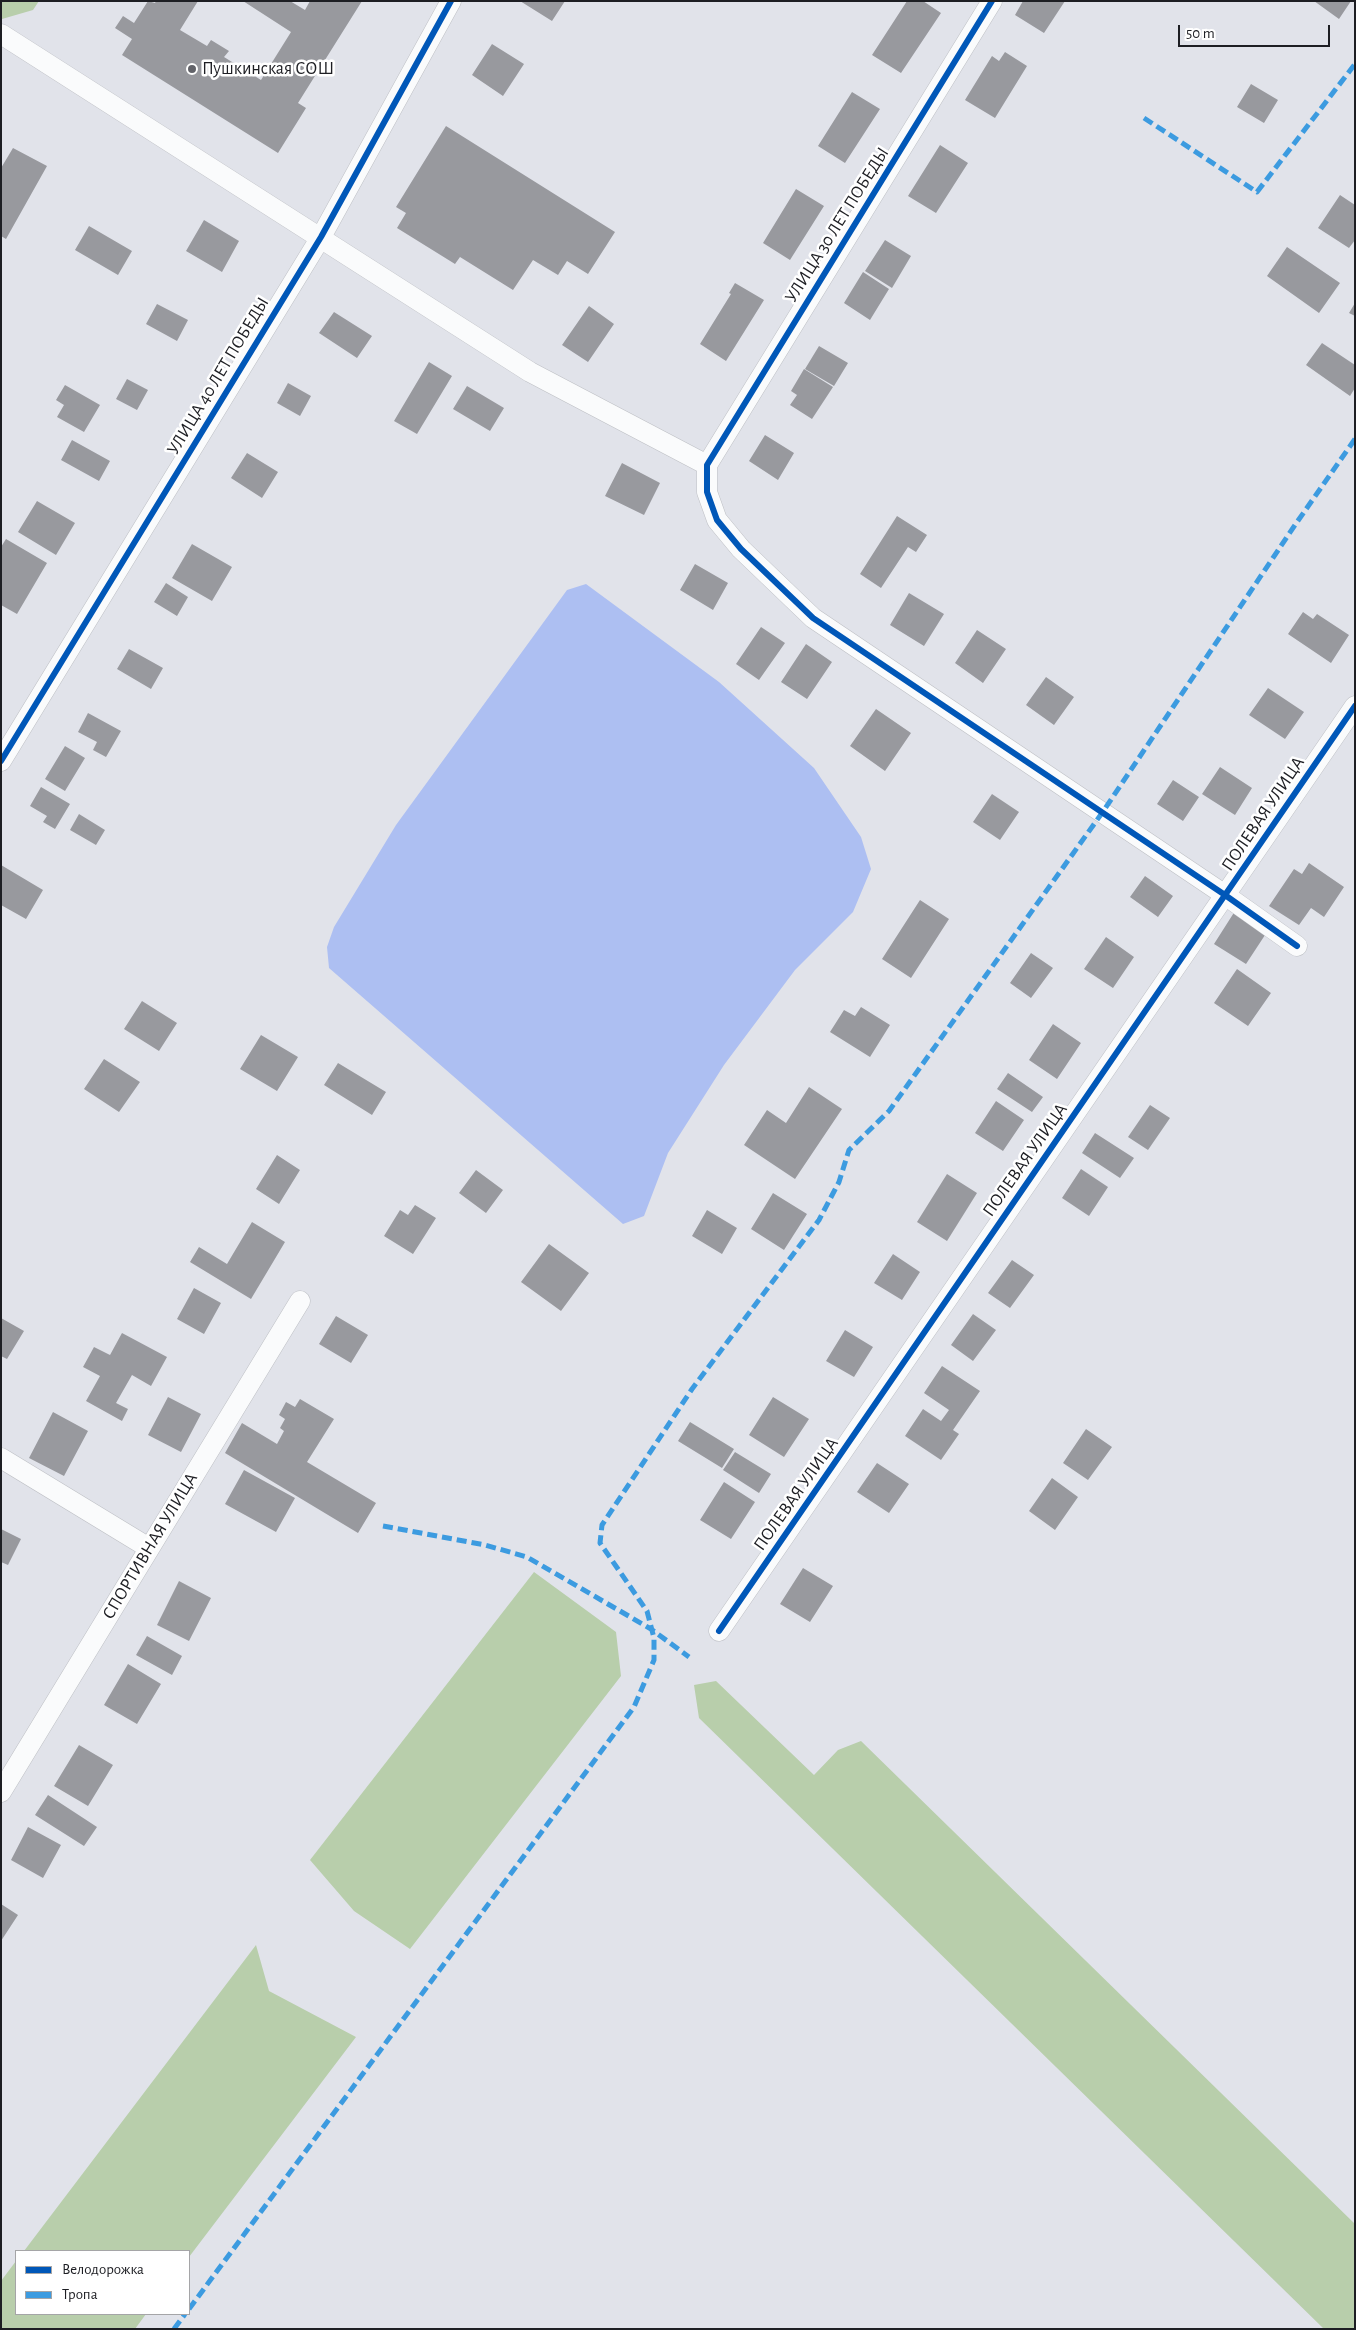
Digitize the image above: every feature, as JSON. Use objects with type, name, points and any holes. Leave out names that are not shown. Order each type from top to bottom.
[{"type":"street","name":"УЛИЦА 40 ЛЕТ ПОБЕДЫ","points":[[1,760],[320,236],[451,1]]},
{"type":"street","name":"УЛИЦА 30 ЛЕТ ПОБЕДЫ","points":[[707,465],[992,1]]},
{"type":"street","points":[[1,34],[320,236],[530,372],[707,465],[707,492],[716,520],[741,550],[813,618],[1225,895],[1297,946]]},
{"type":"street","name":"ПОЛЕВАЯ УЛИЦА","points":[[720,1631],[1355,706]]},
{"type":"street","name":"СПОРТИВНАЯ УЛИЦА","points":[[1,1792],[300,1301]]},
{"type":"street","points":[[1,1458],[149,1548]]},
{"type":"green space","points":[[1,1],[39,1],[33,10],[2,19]]},
{"type":"green space","points":[[534,1572],[616,1632],[621,1676],[410,1949],[354,1911],[310,1860]]},
{"type":"green space","points":[[716,1681],[814,1775],[838,1750],[861,1741],[1355,2224],[1355,2329],[1324,2329],[699,1718],[694,1685]]},
{"type":"green space","points":[[256,1945],[269,1991],[356,2037],[190,2256],[190,2250],[25,2250]]},
{"type":"green space","points":[[15,2262],[15,2315],[145,2315],[135,2329],[1,2329],[1,2281]]},
{"type":"water","points":[[586,584],[719,682],[814,768],[861,837],[871,869],[853,912],[795,970],[724,1065],[668,1153],[644,1216],[623,1224],[329,968],[327,947],[334,927],[396,825],[567,590]]},
{"type":"building","name":"Пушкинская СОШ","points":[[148,1],[155,3],[156,1],[198,1],[180,30],[207,46],[211,40],[229,51],[224,57],[261,80],[291,32],[243,1],[290,1],[305,10],[310,1],[362,1],[298,103],[306,108],[278,153],[122,55],[132,39],[115,28],[123,16],[134,23]]},
{"type":"building","points":[[520,1],[565,1],[552,21]]},
{"type":"building","points":[[907,1],[923,1],[941,13],[901,73],[872,55]]},
{"type":"building","points":[[1023,1],[1065,1],[1044,33],[1015,15]]},
{"type":"building","points":[[1314,1],[1351,1],[1339,19]]},
{"type":"building","points":[[492,44],[524,64],[503,96],[472,75]]},
{"type":"building","points":[[1005,52],[1027,66],[995,118],[965,100],[992,56],[999,61]]},
{"type":"building","points":[[1251,84],[1278,100],[1264,123],[1237,107]]},
{"type":"building","points":[[852,92],[880,109],[845,163],[818,146]]},
{"type":"building","points":[[446,126],[615,232],[588,274],[567,261],[558,275],[533,260],[513,290],[460,257],[455,264],[397,228],[406,213],[396,207]]},
{"type":"building","points":[[940,145],[968,163],[936,213],[908,196]]},
{"type":"building","points":[[13,148],[47,166],[6,239],[1,236],[1,168]]},
{"type":"building","points":[[796,189],[824,206],[790,260],[763,243]]},
{"type":"building","points":[[1340,195],[1355,205],[1355,240],[1349,248],[1318,228]]},
{"type":"building","points":[[204,220],[239,241],[222,272],[186,251]]},
{"type":"building","points":[[89,226],[132,251],[118,275],[75,250]]},
{"type":"building","points":[[885,240],[911,256],[892,288],[865,271]]},
{"type":"building","points":[[1287,247],[1340,283],[1319,313],[1267,276]]},
{"type":"building","points":[[863,272],[889,289],[870,320],[844,303]]},
{"type":"building","points":[[735,283],[764,300],[726,361],[700,344],[731,294],[729,293]]},
{"type":"building","points":[[1355,303],[1355,316],[1349,313]]},
{"type":"building","points":[[157,304],[188,320],[177,341],[146,324]]},
{"type":"building","points":[[589,306],[614,324],[588,362],[562,345]]},
{"type":"building","points":[[334,312],[372,336],[357,358],[319,333]]},
{"type":"building","points":[[1322,343],[1355,365],[1355,388],[1350,396],[1306,365]]},
{"type":"building","points":[[819,346],[848,363],[834,386],[805,369]]},
{"type":"building","points":[[429,362],[452,376],[417,434],[394,421]]},
{"type":"building","points":[[804,369],[833,387],[812,419],[790,405],[797,395],[791,391]]},
{"type":"building","points":[[127,379],[148,390],[137,410],[116,399]]},
{"type":"building","points":[[288,383],[311,396],[300,416],[277,403]]},
{"type":"building","points":[[65,385],[100,405],[84,432],[57,417],[64,405],[56,400]]},
{"type":"building","points":[[467,386],[504,408],[490,431],[453,409]]},
{"type":"building","points":[[765,435],[794,453],[778,480],[749,461]]},
{"type":"building","points":[[72,440],[110,461],[99,481],[61,460]]},
{"type":"building","points":[[247,453],[278,472],[262,498],[231,478]]},
{"type":"building","points":[[622,463],[660,483],[644,515],[605,496]]},
{"type":"building","points":[[37,501],[75,523],[56,555],[18,532]]},
{"type":"building","points":[[897,516],[927,535],[916,552],[908,547],[881,588],[860,574]]},
{"type":"building","points":[[6,539],[47,563],[17,614],[1,605],[1,547]]},
{"type":"building","points":[[192,544],[232,567],[212,601],[172,578]]},
{"type":"building","points":[[695,564],[728,583],[713,610],[680,590]]},
{"type":"building","points":[[166,583],[188,597],[177,616],[154,602]]},
{"type":"building","points":[[909,593],[944,614],[924,646],[890,625]]},
{"type":"building","points":[[1303,612],[1313,619],[1317,614],[1349,635],[1331,663],[1288,634]]},
{"type":"building","points":[[761,627],[785,643],[759,680],[736,664]]},
{"type":"building","points":[[977,630],[1006,649],[983,683],[955,663]]},
{"type":"building","points":[[806,644],[832,662],[807,699],[781,682]]},
{"type":"building","points":[[129,649],[163,668],[151,689],[117,669]]},
{"type":"building","points":[[1046,677],[1074,697],[1054,725],[1026,705]]},
{"type":"building","points":[[1268,688],[1304,712],[1285,739],[1249,715]]},
{"type":"building","points":[[876,709],[911,733],[885,771],[850,746]]},
{"type":"building","points":[[88,713],[121,731],[106,757],[93,750],[97,742],[78,732]]},
{"type":"building","points":[[65,746],[85,758],[65,791],[45,779]]},
{"type":"building","points":[[1220,767],[1252,788],[1235,815],[1202,794]]},
{"type":"building","points":[[1173,780],[1199,797],[1183,821],[1157,804]]},
{"type":"building","points":[[41,787],[70,804],[55,829],[43,822],[47,816],[30,806]]},
{"type":"building","points":[[992,794],[1019,812],[1000,840],[973,822]]},
{"type":"building","points":[[79,814],[105,830],[96,845],[70,830]]},
{"type":"building","points":[[1309,863],[1344,887],[1324,917],[1311,908],[1299,925],[1269,906],[1294,869],[1302,874]]},
{"type":"building","points":[[1,865],[43,890],[26,919],[1,905]]},
{"type":"building","points":[[1145,876],[1173,896],[1158,917],[1130,897]]},
{"type":"building","points":[[920,900],[949,919],[911,978],[882,959]]},
{"type":"building","points":[[1235,911],[1267,932],[1246,964],[1214,944]]},
{"type":"building","points":[[1106,937],[1134,957],[1113,988],[1084,969]]},
{"type":"building","points":[[1031,953],[1053,968],[1031,998],[1010,983]]},
{"type":"building","points":[[1237,969],[1271,993],[1248,1026],[1214,1003]]},
{"type":"building","points":[[142,1001],[177,1023],[159,1051],[124,1029]]},
{"type":"building","points":[[861,1007],[890,1025],[870,1057],[830,1032],[844,1010],[855,1016]]},
{"type":"building","points":[[1053,1024],[1081,1043],[1057,1079],[1029,1060]]},
{"type":"building","points":[[261,1035],[298,1057],[277,1091],[240,1069]]},
{"type":"building","points":[[104,1059],[140,1082],[119,1112],[84,1089]]},
{"type":"building","points":[[338,1063],[386,1092],[372,1115],[324,1085]]},
{"type":"building","points":[[1008,1073],[1043,1097],[1032,1112],[997,1089]]},
{"type":"building","points":[[809,1087],[842,1109],[795,1179],[744,1145],[767,1110],[786,1123]]},
{"type":"building","points":[[996,1101],[1024,1120],[1003,1151],[975,1133]]},
{"type":"building","points":[[1150,1105],[1170,1118],[1148,1150],[1128,1137]]},
{"type":"building","points":[[1095,1133],[1134,1158],[1120,1178],[1082,1153]]},
{"type":"building","points":[[277,1155],[300,1170],[279,1204],[256,1189]]},
{"type":"building","points":[[1081,1169],[1108,1187],[1089,1216],[1062,1198]]},
{"type":"building","points":[[476,1170],[503,1190],[486,1213],[459,1193]]},
{"type":"building","points":[[947,1174],[977,1193],[947,1241],[917,1222]]},
{"type":"building","points":[[773,1193],[807,1214],[784,1250],[751,1229]]},
{"type":"building","points":[[415,1205],[436,1218],[413,1254],[384,1236],[400,1210],[408,1215]]},
{"type":"building","points":[[707,1210],[737,1228],[722,1254],[692,1236]]},
{"type":"building","points":[[252,1222],[285,1242],[251,1299],[190,1262],[199,1247],[227,1264]]},
{"type":"building","points":[[549,1244],[589,1273],[561,1311],[521,1282]]},
{"type":"building","points":[[893,1254],[920,1272],[902,1300],[874,1283]]},
{"type":"building","points":[[1012,1260],[1034,1275],[1010,1308],[988,1293]]},
{"type":"building","points":[[194,1288],[221,1303],[204,1334],[177,1319]]},
{"type":"building","points":[[973,1314],[996,1330],[973,1361],[951,1345]]},
{"type":"building","points":[[336,1316],[368,1335],[351,1363],[319,1344]]},
{"type":"building","points":[[1,1318],[24,1331],[7,1359],[1,1356]]},
{"type":"building","points":[[845,1330],[873,1347],[854,1377],[826,1361]]},
{"type":"building","points":[[122,1333],[167,1357],[151,1386],[132,1375],[116,1403],[128,1409],[122,1421],[86,1401],[100,1376],[83,1367],[94,1347],[110,1355]]},
{"type":"building","points":[[942,1366],[980,1391],[953,1430],[959,1434],[941,1460],[905,1436],[923,1409],[941,1421],[949,1410],[924,1393]]},
{"type":"building","points":[[168,1397],[201,1414],[181,1452],[148,1435]]},
{"type":"building","points":[[773,1397],[809,1419],[784,1457],[749,1435]]},
{"type":"building","points":[[300,1399],[334,1419],[307,1462],[376,1503],[358,1533],[225,1453],[242,1423],[277,1444],[284,1431],[280,1428],[285,1419],[279,1415],[286,1402],[295,1407]]},
{"type":"building","points":[[53,1412],[88,1431],[64,1476],[29,1458]]},
{"type":"building","points":[[690,1422],[734,1449],[722,1468],[678,1441]]},
{"type":"building","points":[[1086,1429],[1112,1447],[1088,1480],[1063,1463]]},
{"type":"building","points":[[735,1452],[771,1474],[759,1493],[723,1470]]},
{"type":"building","points":[[877,1463],[909,1484],[889,1513],[857,1492]]},
{"type":"building","points":[[244,1470],[295,1498],[276,1532],[225,1504]]},
{"type":"building","points":[[1052,1478],[1078,1497],[1055,1530],[1029,1511]]},
{"type":"building","points":[[724,1482],[755,1502],[731,1539],[700,1520]]},
{"type":"building","points":[[1,1529],[21,1539],[8,1565],[1,1562]]},
{"type":"building","points":[[803,1568],[833,1586],[810,1622],[780,1604]]},
{"type":"building","points":[[179,1581],[211,1598],[189,1641],[157,1625]]},
{"type":"building","points":[[147,1636],[182,1656],[172,1675],[136,1655]]},
{"type":"building","points":[[128,1664],[161,1684],[137,1724],[104,1705]]},
{"type":"building","points":[[79,1745],[113,1765],[88,1806],[54,1786]]},
{"type":"building","points":[[48,1795],[97,1827],[84,1846],[35,1815]]},
{"type":"building","points":[[28,1827],[61,1845],[43,1878],[11,1860]]},
{"type":"building","points":[[1,1904],[18,1915],[1,1941]]},
{"type":"marked path","points":[[1144,118],[1257,192],[1355,64]]},
{"type":"marked path","points":[[190,2308],[634,1707],[654,1660],[654,1638],[647,1611],[600,1543],[602,1525],[692,1389],[819,1220],[839,1182],[849,1150],[889,1111],[1102,813],[1295,525],[1355,439]]},
{"type":"marked path","points":[[383,1526],[485,1545],[527,1557],[651,1629],[689,1657]]},
{"type":"marked path","points":[[174,2329],[184,2315]]},
{"type":"cycle path","points":[[1,761],[321,237],[451,1]]},
{"type":"cycle path","points":[[992,1],[707,465],[707,492],[717,520],[741,549],[813,618],[1225,895],[1297,946]]},
{"type":"cycle path","points":[[719,1631],[1355,706]]},
{"type":"place","name":"Пушкинская СОШ","points":[[192,69]]}]
